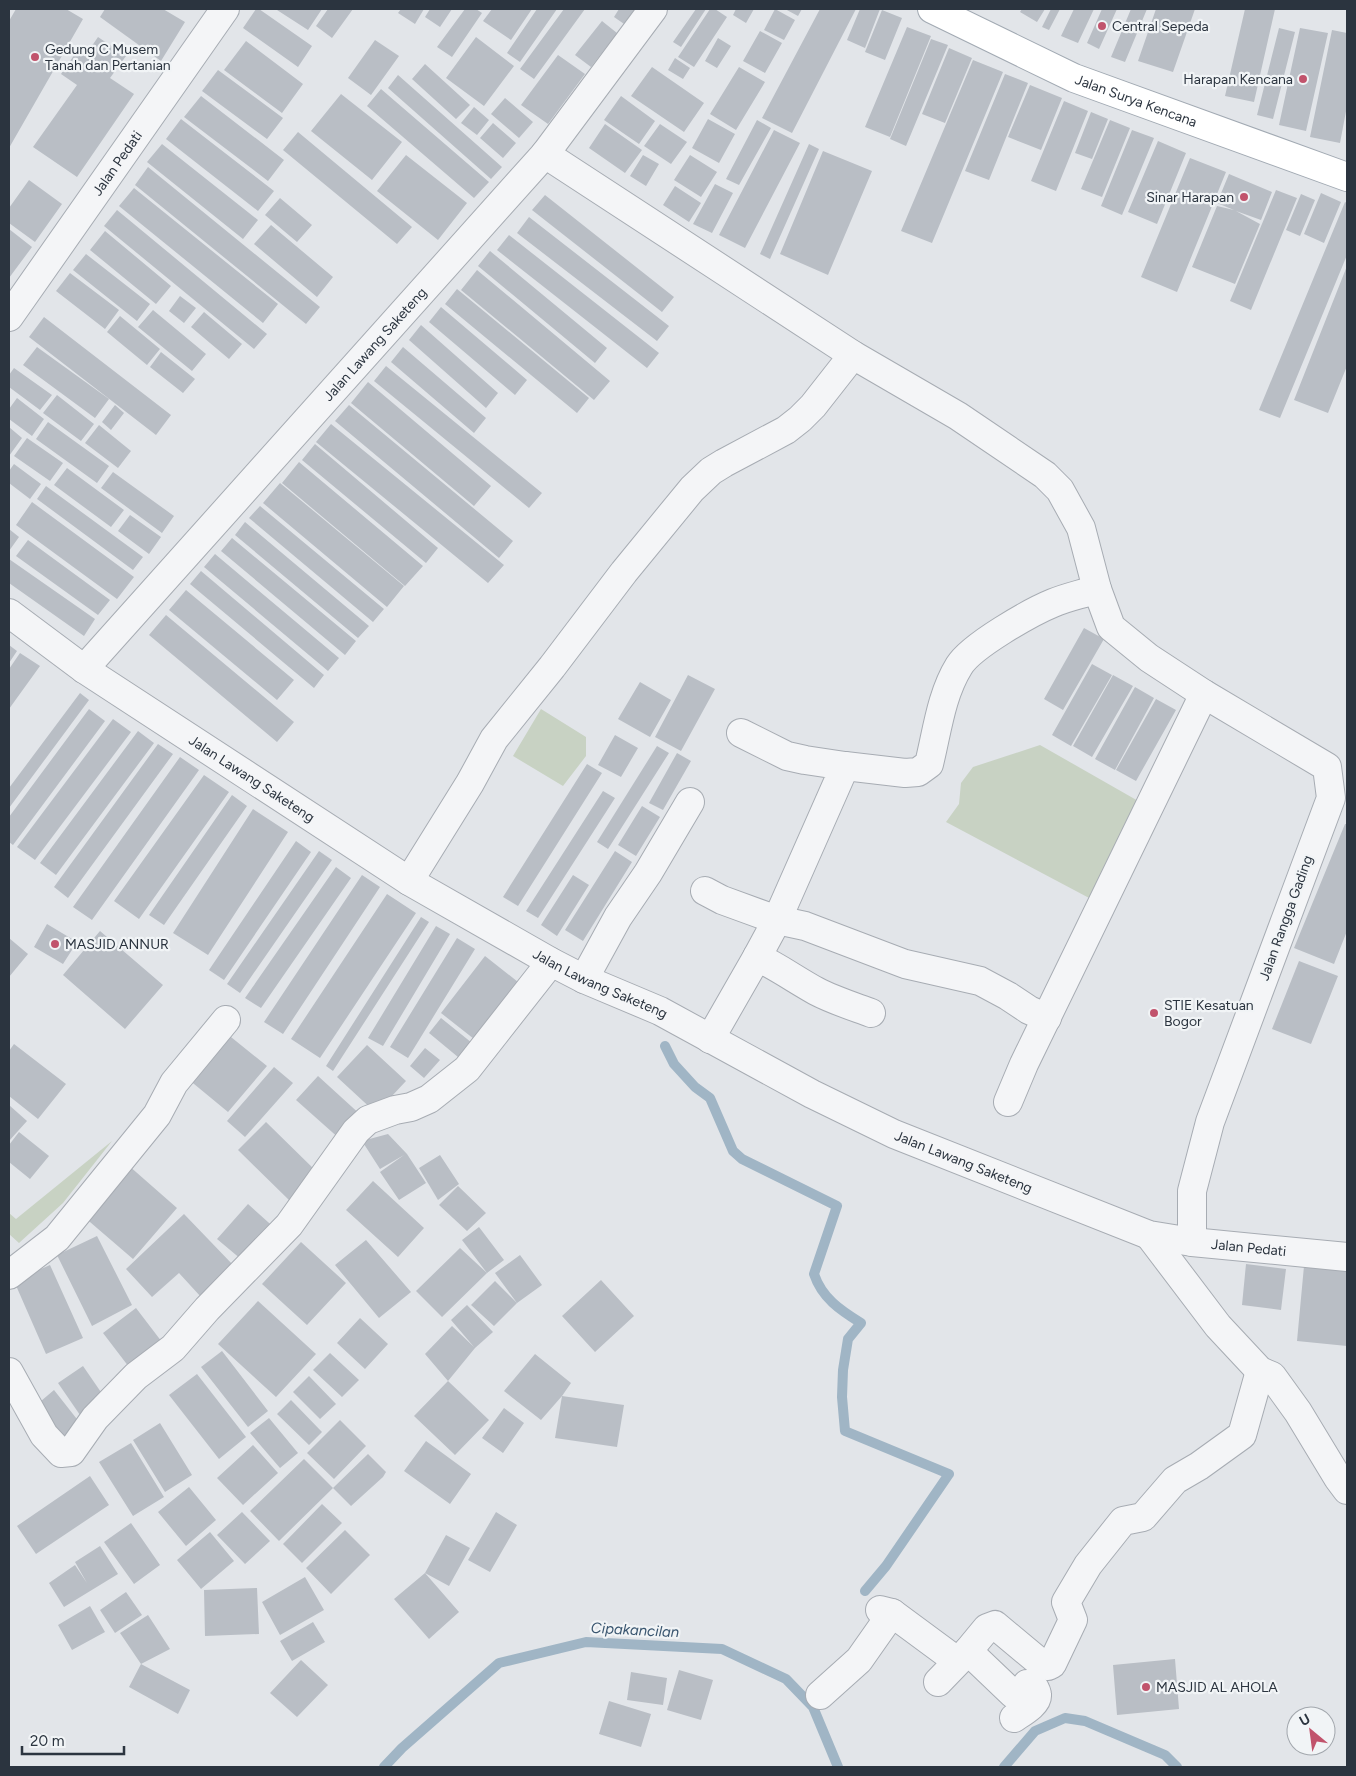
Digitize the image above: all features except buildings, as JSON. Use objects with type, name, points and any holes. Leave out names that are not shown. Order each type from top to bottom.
[{"type":"main road","name":"Jalan Surya Kencana","points":[[932,9],[1074,78],[1347,177]]},
{"type":"street","name":"Jalan Pedati","points":[[9,317],[225,9]]},
{"type":"street","name":"Jalan Lawang Saketeng","points":[[84,669],[545,154],[653,9]]},
{"type":"street","points":[[545,154],[853,355],[958,416],[1045,475],[1060,490],[1081,528],[1097,589],[1111,628],[1149,658],[1204,694],[1008,1102]]},
{"type":"street","points":[[409,881],[470,783],[494,739],[552,667],[624,572],[692,489],[724,463],[786,430],[800,420],[853,355]]},
{"type":"street","points":[[741,733],[787,756],[805,760],[905,773],[918,772],[929,764],[947,690],[960,664],[982,644],[1020,620],[1054,602],[1097,589]]},
{"type":"street","name":"Jalan Lawang Saketeng","points":[[9,613],[84,669],[409,881],[551,962],[584,979],[660,1011],[812,1094],[894,1134],[1149,1235]]},
{"type":"street","name":"Jalan Rangga Gading","points":[[1192,1242],[1192,1190],[1210,1122],[1331,798],[1327,767],[1204,694]]},
{"type":"street","points":[[710,1038],[758,957],[845,766]]},
{"type":"street","points":[[584,979],[618,917],[648,873],[690,802]]},
{"type":"street","points":[[706,891],[722,900],[776,920],[805,926],[905,964],[980,981],[1029,1010],[1047,1018]]},
{"type":"street","points":[[758,957],[823,994],[870,1012]]},
{"type":"street","points":[[9,1373],[44,1435],[61,1453],[70,1452],[95,1418],[136,1376],[173,1348],[207,1309],[289,1225],[356,1131],[368,1120],[395,1110],[411,1107],[429,1099],[467,1069],[551,962]]},
{"type":"street","points":[[9,1275],[57,1238],[157,1116],[174,1083],[226,1020]]},
{"type":"street","name":"Jalan Pedati","points":[[1149,1235],[1192,1242],[1347,1258]]},
{"type":"street","points":[[1149,1235],[1218,1326],[1260,1371],[1272,1376],[1293,1404],[1347,1490]]},
{"type":"street","points":[[938,1682],[987,1628],[995,1625],[1043,1665],[1048,1666],[1052,1664],[1074,1620],[1066,1602],[1088,1565],[1123,1521],[1143,1517],[1175,1480],[1199,1466],[1242,1435],[1260,1371]]},
{"type":"street","points":[[820,1695],[859,1660],[886,1612],[963,1656],[1013,1694],[1020,1693],[1027,1684],[1032,1684],[1037,1693],[1037,1698],[1033,1704],[1014,1718]]},
{"type":"green space","points":[[541,709],[586,737],[586,756],[563,786],[513,756]]},
{"type":"green space","points":[[1040,745],[1161,814],[1108,908],[946,822],[959,804],[961,783],[973,767]]},
{"type":"green space","points":[[112,1141],[63,1203],[19,1243],[9,1234],[9,1213],[16,1219]]},
{"type":"waterway","points":[[665,1046],[674,1064],[695,1087],[710,1098],[733,1151],[742,1159],[837,1206],[814,1274],[827,1297],[861,1323],[848,1339],[843,1370],[842,1397],[845,1431],[949,1474],[886,1566],[865,1591]]},
{"type":"waterway","name":"Cipakancilan","points":[[384,1767],[402,1748],[499,1663],[586,1642],[722,1649],[786,1679],[813,1707],[838,1767]]},
{"type":"waterway","name":"Cipakancilan","points":[[1004,1767],[1035,1731],[1065,1718],[1085,1721],[1165,1755],[1177,1767]]},
{"type":"place","name":"Central Sepeda","points":[[1102,26]]},
{"type":"place","name":"Gedung C Musem Tanah dan Pertanian","points":[[35,57]]},
{"type":"place","name":"Harapan Kencana","points":[[1303,79]]},
{"type":"place","name":"Sinar Harapan","points":[[1244,197]]},
{"type":"place","name":"MASJID ANNUR","points":[[55,944]]},
{"type":"place","name":"STIE Kesatuan Bogor","points":[[1154,1013]]},
{"type":"place","name":"MASJID AL AHOLA","points":[[1146,1687]]}]
